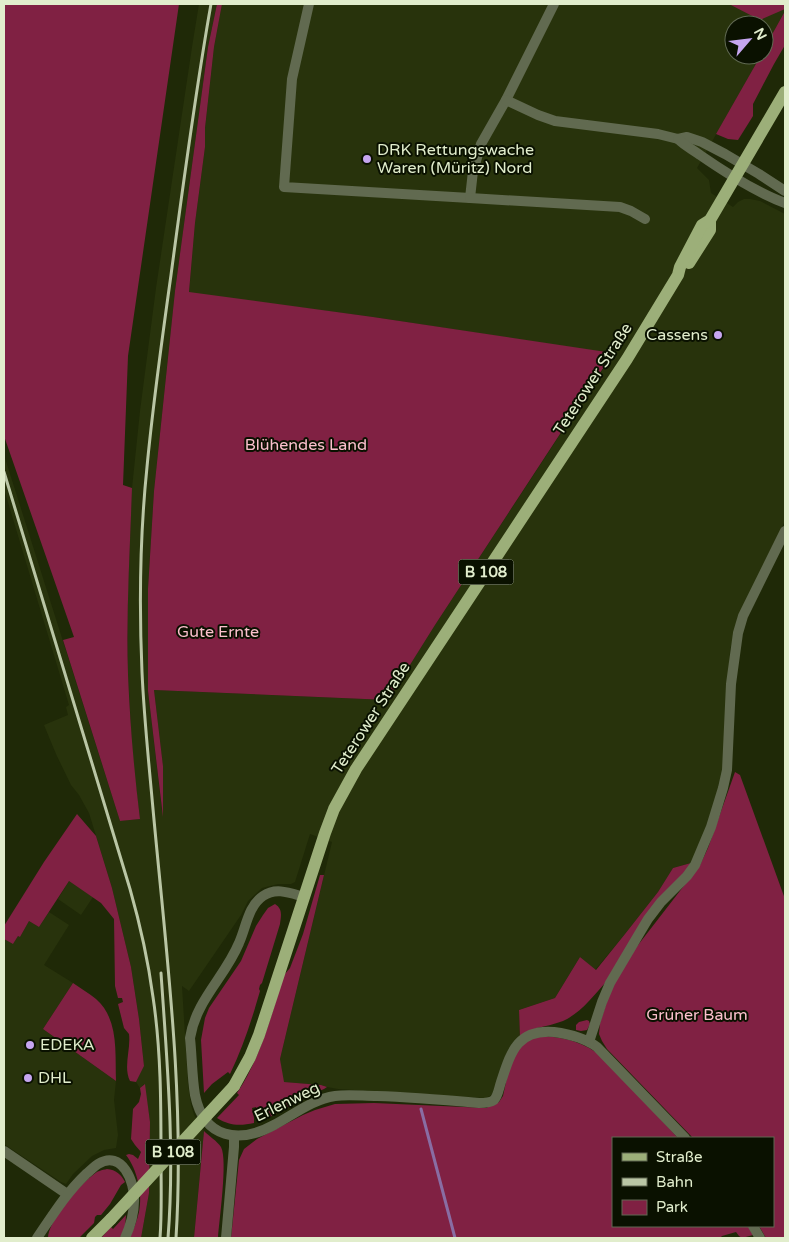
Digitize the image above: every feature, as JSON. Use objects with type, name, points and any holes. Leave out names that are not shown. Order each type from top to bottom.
[{"type":"main road","name":"B 108","points":[[744,163],[785,92]]},
{"type":"main road","name":"Teterower Straße","points":[[92,1238],[112,1219],[234,1086],[250,1057],[259,1035],[298,895],[334,809],[352,775],[627,359],[678,275],[680,267],[702,225],[710,220],[744,163]]},
{"type":"street","points":[[309,4],[292,79],[284,187],[620,207],[632,211],[644,219]]},
{"type":"street","points":[[470,198],[473,170],[481,144],[506,100],[554,4]]},
{"type":"street","points":[[506,100],[555,121],[670,136],[678,139],[685,146],[735,178],[785,203]]},
{"type":"street","points":[[678,139],[687,137],[702,142],[744,163],[785,192]]},
{"type":"street","points":[[684,1137],[605,1054],[590,1042],[608,987],[648,919],[661,902],[687,876],[695,864],[712,827],[727,770],[731,684],[738,633],[743,616],[785,531]]},
{"type":"street","points":[[226,1238],[234,1136],[221,1133],[215,1129],[200,1109],[195,1096],[190,1038],[202,1004],[239,944],[255,904],[265,894],[271,892],[283,891],[298,895]]},
{"type":"street","name":"Erlenweg","points":[[234,1136],[262,1131],[313,1103],[341,1095],[479,1103],[490,1102],[496,1098],[506,1068],[516,1047],[528,1035],[545,1032],[562,1033],[590,1042]]},
{"type":"street","points":[[4,1151],[67,1194]]},
{"type":"street","points":[[37,1238],[75,1185],[96,1165],[107,1161],[113,1161],[122,1165],[133,1187],[135,1200],[133,1213],[125,1238]]},
{"type":"street","points":[[754,1227],[760,1238]]},
{"type":"shaded area","points":[[199,4],[217,4],[208,47],[175,291],[154,491],[148,589],[148,691],[162,811],[163,766],[154,690],[388,700],[613,354],[373,317],[189,293],[214,47],[222,4],[785,4],[785,11],[774,31],[774,15],[724,15],[724,65],[755,65],[697,168],[709,180],[711,193],[733,207],[744,199],[750,199],[760,201],[785,214],[785,521],[738,616],[730,650],[724,769],[708,826],[691,863],[673,868],[658,892],[595,970],[580,957],[555,998],[519,1010],[520,1038],[494,1093],[485,1098],[338,1089],[321,1085],[283,1082],[280,1059],[332,842],[310,834],[295,882],[262,888],[248,901],[241,915],[189,991],[182,986],[191,1105],[194,1115],[204,1131],[194,1238],[141,1238],[149,1193],[150,1122],[144,1084],[140,1088],[136,1082],[144,1066],[131,967],[112,888],[89,813],[71,785],[44,725],[68,715],[66,707],[69,705],[4,489],[4,455],[120,821],[140,819],[133,765],[128,674],[128,589],[132,488],[156,288]]},
{"type":"shaded area","points":[[69,881],[93,897],[81,915],[58,899]]},
{"type":"shaded area","points":[[49,912],[69,925],[44,965],[73,983],[43,1029],[116,1081],[114,1100],[118,1135],[116,1148],[104,1150],[92,1156],[73,1174],[66,1184],[4,1144],[4,939],[13,944],[18,936],[20,937],[29,921],[39,927]]},
{"type":"green space","points":[[4,4],[179,4],[128,356],[123,485],[132,488],[128,604],[128,674],[132,747],[140,819],[120,821],[63,640],[74,637],[4,436]]},
{"type":"green space","name":"Blühendes Land","points":[[217,4],[222,4],[214,47],[189,292],[613,353],[388,700],[154,690],[163,766],[163,817],[148,691],[148,589],[154,491],[175,291],[208,47]]},
{"type":"green space","points":[[729,4],[785,4],[785,9],[771,15],[750,15]]},
{"type":"green space","points":[[785,11],[785,45],[774,64],[774,31]]},
{"type":"green space","points":[[755,65],[773,65],[753,104],[753,116],[738,140],[728,139],[716,134]]},
{"type":"green space","name":"Grüner Baum","points":[[735,772],[740,775],[785,899],[785,1238],[766,1238],[760,1227],[774,1227],[774,1137],[692,1137],[607,1049],[599,1034],[600,1023],[612,985],[628,958],[700,865]]},
{"type":"green space","points":[[77,814],[96,836],[112,888],[131,967],[144,1066],[136,1082],[130,1081],[128,1076],[129,1034],[124,1028],[118,1004],[123,1002],[122,998],[118,998],[115,986],[114,919],[101,903],[69,881],[39,927],[29,921],[20,937],[18,936],[13,944],[4,939],[4,926]]},
{"type":"green space","points":[[691,863],[607,981],[587,1003],[570,1018],[535,1029],[520,1038],[519,1010],[555,998],[580,957],[596,970],[658,892],[673,868]]},
{"type":"green space","points":[[320,875],[324,875],[280,1059],[284,1082],[327,1087],[264,1120],[259,1116],[256,1107],[252,1108],[254,1123],[240,1125],[226,1123],[217,1118],[239,1095],[237,1093],[259,1051],[284,975],[290,968],[303,934]]},
{"type":"green space","points":[[275,904],[280,910],[280,924],[243,1043],[230,1074],[228,1072],[212,1084],[204,1093],[201,1040],[205,1018],[209,1008],[241,961],[256,926],[268,908]]},
{"type":"green space","points":[[73,983],[96,999],[109,1016],[114,1037],[116,1081],[43,1029]]},
{"type":"green space","points":[[587,1020],[590,1024],[587,1030],[576,1030],[576,1025],[579,1022]]},
{"type":"green space","points":[[545,1036],[561,1038],[576,1042],[603,1057],[677,1137],[612,1137],[612,1227],[749,1227],[753,1235],[742,1238],[736,1232],[720,1238],[231,1238],[239,1160],[244,1149],[257,1139],[303,1115],[335,1104],[374,1103],[486,1108],[499,1102],[503,1096],[509,1068],[518,1049],[530,1038]]},
{"type":"green space","points":[[145,1084],[150,1122],[149,1193],[141,1238],[130,1238],[138,1215],[140,1190],[136,1174],[126,1155],[133,1155],[138,1159],[141,1152],[131,1139],[133,1109],[139,1102],[140,1088]]},
{"type":"green space","points":[[204,1131],[221,1147],[223,1154],[224,1164],[218,1238],[194,1238]]},
{"type":"green space","points":[[107,1169],[118,1173],[125,1182],[101,1215],[95,1217],[94,1223],[79,1238],[48,1238],[53,1222],[73,1195],[87,1180],[100,1171]]},
{"type":"green space","points":[[126,1215],[125,1228],[120,1238],[101,1238],[111,1227],[113,1229]]},
{"type":"waterway","points":[[421,1109],[455,1238]]},
{"type":"railway","points":[[176,1238],[178,1131],[173,1023],[144,706],[140,595],[143,518],[149,443],[190,140],[211,4]]},
{"type":"railway","points":[[4,472],[130,889],[146,956],[156,1017],[161,1097],[160,1238]]},
{"type":"railway","points":[[161,973],[168,1072],[171,1172],[168,1238]]},
{"type":"place","name":"DRK Rettungswache Waren (Müritz) Nord","points":[[367,159]]},
{"type":"place","name":"Cassens","points":[[718,335]]},
{"type":"place","name":"EDEKA","points":[[30,1045]]},
{"type":"place","name":"DHL","points":[[28,1078]]},
{"type":"park label","name":"Gute Ernte","points":[[218,632]]}]
